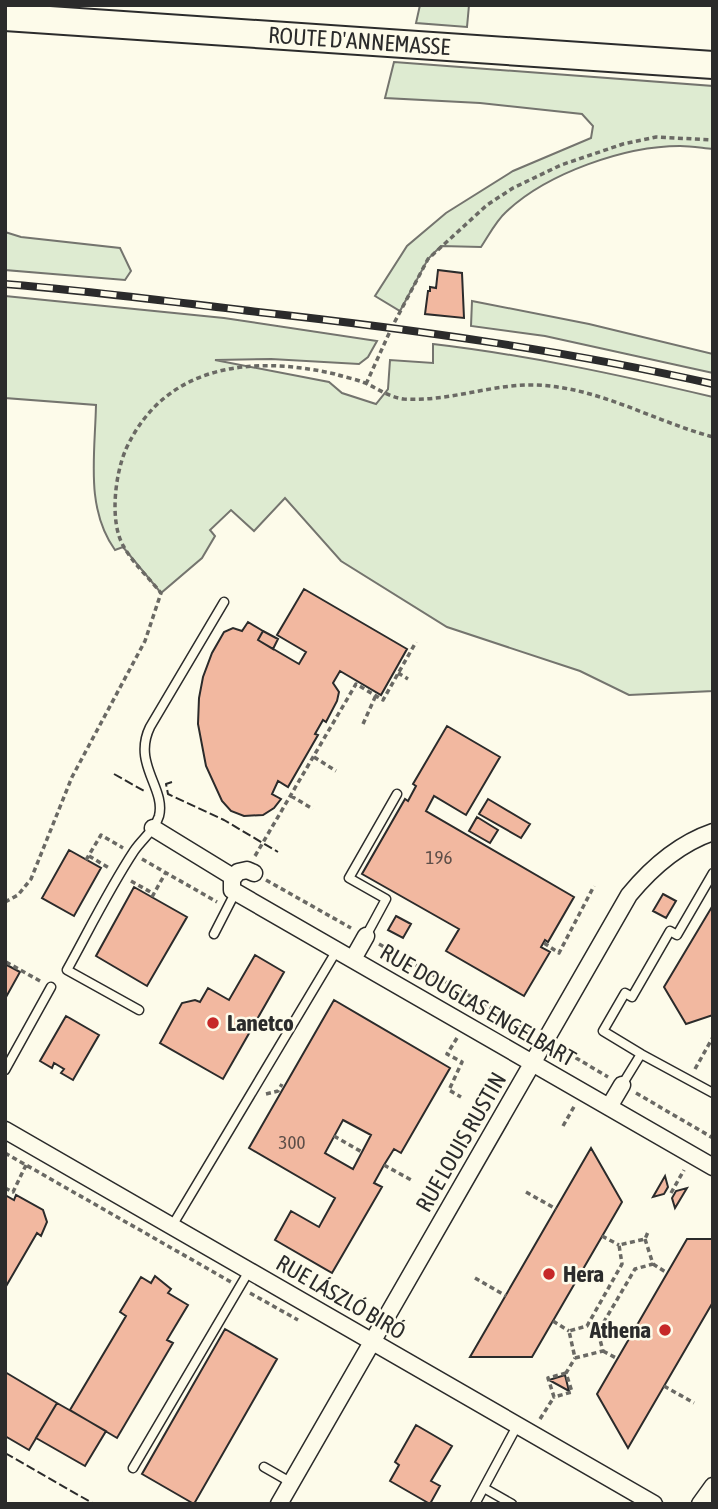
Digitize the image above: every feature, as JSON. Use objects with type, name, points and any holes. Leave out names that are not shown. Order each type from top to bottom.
[{"type":"main road","name":"ROUTE D'ANNEMASSE","points":[[5,17],[713,65]]},
{"type":"street","name":"RUE DOUGLAS ENGELBART","points":[[153,828],[337,950],[713,1167]]},
{"type":"street","name":"RUE LOUIS RUSTIN","points":[[279,1504],[623,906],[644,877],[678,848],[713,832]]},
{"type":"street","points":[[353,959],[366,936]]},
{"type":"street","points":[[609,1107],[622,1085]]},
{"type":"street","name":"RUE LÁSZLÓ BIRÓ","points":[[5,1130],[654,1504]]},
{"type":"street","points":[[700,1504],[713,1486]]},
{"type":"lane","points":[[139,1010],[67,970],[159,814],[159,804],[145,761],[145,740],[223,602]]},
{"type":"lane","points":[[366,936],[386,899],[349,878],[397,794]]},
{"type":"lane","points":[[713,873],[677,935],[670,932],[632,997],[625,993],[603,1031],[713,1093]]},
{"type":"lane","points":[[214,934],[239,884]]},
{"type":"lane","points":[[172,1226],[337,950]]},
{"type":"lane","points":[[5,1070],[51,987]]},
{"type":"lane","points":[[622,1085],[641,1054]]},
{"type":"lane","points":[[133,1468],[249,1271]]},
{"type":"lane","points":[[475,1504],[524,1430]]},
{"type":"lane","points":[[264,1467],[292,1483]]},
{"type":"lane","points":[[484,1489],[512,1504]]},
{"type":"path","points":[[366,384],[428,259],[486,205],[513,188],[561,165],[623,144],[656,138],[713,140]]},
{"type":"path","points":[[5,902],[18,895],[31,879],[72,777],[145,641],[153,621],[161,593],[123,546],[115,505],[116,481],[124,453],[136,429],[151,409],[172,390],[209,373],[239,366],[265,365],[334,374],[366,384],[395,398],[424,399],[513,386],[548,386],[614,401],[713,437]]},
{"type":"path","points":[[86,860],[101,835],[166,872],[239,884],[356,684],[383,700],[416,642]]},
{"type":"path","points":[[398,673],[408,678]]},
{"type":"path","points":[[363,723],[376,695]]},
{"type":"path","points":[[313,756],[336,771]]},
{"type":"path","points":[[290,795],[313,809]]},
{"type":"path","points":[[152,897],[166,872]]},
{"type":"path","name":"RUE DOUGLAS ENGELBART","points":[[239,884],[366,936],[713,1138]]},
{"type":"path","points":[[544,943],[559,953],[594,886]]},
{"type":"path","points":[[6,962],[51,987]]},
{"type":"path","points":[[461,1097],[449,1090],[462,1062],[447,1054],[466,1024]]},
{"type":"path","points":[[693,1072],[713,1037]]},
{"type":"path","points":[[261,1096],[278,1091],[282,1084]]},
{"type":"path","points":[[563,1126],[583,1091]]},
{"type":"path","points":[[334,1136],[362,1152]]},
{"type":"path","points":[[5,1153],[307,1326]]},
{"type":"path","points":[[671,1193],[693,1156]]},
{"type":"path","points":[[5,1188],[13,1192],[26,1165]]},
{"type":"path","points":[[384,1166],[413,1181]]},
{"type":"path","points":[[526,1192],[556,1209]]},
{"type":"path","points":[[648,1232],[645,1239],[653,1264],[667,1273]]},
{"type":"path","points":[[602,1236],[619,1245],[645,1239]]},
{"type":"path","points":[[569,1331],[587,1326],[622,1264],[619,1245]]},
{"type":"path","points":[[603,1352],[598,1332],[635,1269],[653,1264]]},
{"type":"path","points":[[475,1278],[506,1296]]},
{"type":"path","points":[[553,1321],[569,1331],[575,1358],[566,1373],[548,1378],[554,1397]]},
{"type":"path","points":[[575,1358],[603,1352],[618,1359]]},
{"type":"path","points":[[524,1430],[554,1397],[572,1392],[566,1373]]},
{"type":"path","points":[[664,1386],[694,1402]]},
{"type":"green space","points":[[420,5],[469,5],[467,27],[416,23]]},
{"type":"green space","points":[[394,62],[713,86],[713,149],[680,146],[635,151],[588,164],[543,185],[502,216],[481,247],[441,246],[428,259],[400,311],[375,296],[407,246],[446,213],[513,171],[591,138],[593,126],[582,114],[480,103],[385,98]]},
{"type":"green space","points":[[5,232],[21,237],[120,248],[131,271],[125,280],[5,270]]},
{"type":"green space","points":[[5,296],[224,318],[377,341],[368,357],[359,364],[271,359],[215,360],[329,382],[342,393],[376,404],[388,389],[390,360],[433,363],[433,344],[573,366],[713,397],[713,691],[629,695],[580,671],[447,627],[341,561],[285,498],[254,531],[231,510],[210,530],[215,536],[202,558],[161,593],[123,547],[115,550],[99,517],[94,480],[96,405],[5,398]]},
{"type":"green space","points":[[472,301],[589,324],[713,354],[713,373],[545,336],[471,326]]},
{"type":"building","points":[[438,270],[462,273],[464,318],[425,314],[428,291],[430,287],[436,288]]},
{"type":"building","points":[[304,589],[407,649],[381,695],[340,671],[333,683],[339,692],[337,701],[326,722],[323,720],[315,734],[318,735],[288,787],[278,781],[272,794],[281,799],[263,815],[244,816],[231,811],[222,801],[206,766],[198,724],[203,677],[224,632],[233,628],[242,631],[248,622],[263,631],[258,640],[299,664],[306,652],[277,635]]},
{"type":"building","points":[[263,631],[278,639],[273,649],[258,640]]},
{"type":"building","points":[[447,726],[500,757],[466,815],[434,796],[426,811],[574,897],[548,942],[545,940],[541,947],[550,952],[524,996],[446,951],[459,929],[362,874],[405,799],[408,801],[416,786],[413,784]]},
{"type":"building","points":[[488,799],[530,824],[521,838],[479,814]]},
{"type":"building","points":[[477,817],[498,830],[490,843],[469,831]]},
{"type":"building","points":[[69,850],[101,868],[74,916],[42,898]]},
{"type":"building","points":[[134,887],[187,917],[147,986],[96,956]]},
{"type":"building","points":[[663,894],[676,901],[666,918],[653,911]]},
{"type":"building","points":[[713,905],[713,1015],[686,1024],[664,987]]},
{"type":"building","points":[[396,916],[411,924],[403,938],[388,930]]},
{"type":"building","name":"Lanetco","points":[[255,955],[284,972],[223,1079],[160,1043],[182,1003],[195,1000],[200,1002],[208,988],[229,1000]]},
{"type":"building","points":[[5,964],[20,972],[5,999]]},
{"type":"building","points":[[334,1000],[450,1068],[401,1153],[394,1149],[384,1165],[374,1183],[382,1187],[332,1273],[275,1240],[291,1211],[319,1227],[335,1198],[249,1148]],"holes":[[[343,1120],[371,1135],[353,1169],[325,1153]]]},
{"type":"building","points":[[66,1016],[99,1035],[73,1080],[61,1073],[64,1069],[54,1063],[52,1068],[40,1061]]},
{"type":"building","name":"Hera","points":[[591,1148],[622,1202],[532,1357],[470,1357]]},
{"type":"building","points":[[665,1176],[668,1187],[664,1194],[653,1197]]},
{"type":"building","points":[[687,1188],[675,1208],[672,1198],[676,1191]]},
{"type":"building","points":[[5,1195],[14,1200],[16,1195],[43,1210],[47,1222],[41,1236],[37,1233],[5,1288]]},
{"type":"building","name":"Athena","points":[[687,1239],[713,1239],[713,1302],[628,1448],[597,1394]]},
{"type":"building","points":[[155,1276],[171,1289],[168,1293],[188,1305],[167,1340],[173,1343],[117,1438],[70,1410],[126,1316],[120,1312],[141,1277],[151,1283]]},
{"type":"building","points":[[225,1329],[277,1359],[194,1504],[142,1474]]},
{"type":"building","points":[[5,1372],[57,1403],[29,1450],[5,1436]]},
{"type":"building","points":[[565,1375],[569,1391],[549,1380]]},
{"type":"building","points":[[57,1403],[106,1431],[85,1466],[36,1438]]},
{"type":"building","points":[[416,1425],[452,1446],[431,1481],[440,1486],[430,1504],[390,1481],[399,1465],[395,1462]]},
{"type":"railway","points":[[5,284],[430,333],[600,361],[713,384]]},
{"type":"fence","points":[[114,774],[146,792]]},
{"type":"fence","points":[[172,782],[166,784],[168,794],[224,820],[278,852]]},
{"type":"fence","points":[[5,1453],[94,1504]]},
{"type":"place","name":"Lanetco","points":[[213,1023]]},
{"type":"place","name":"Hera","points":[[549,1274]]},
{"type":"place","name":"Athena","points":[[665,1330]]}]
